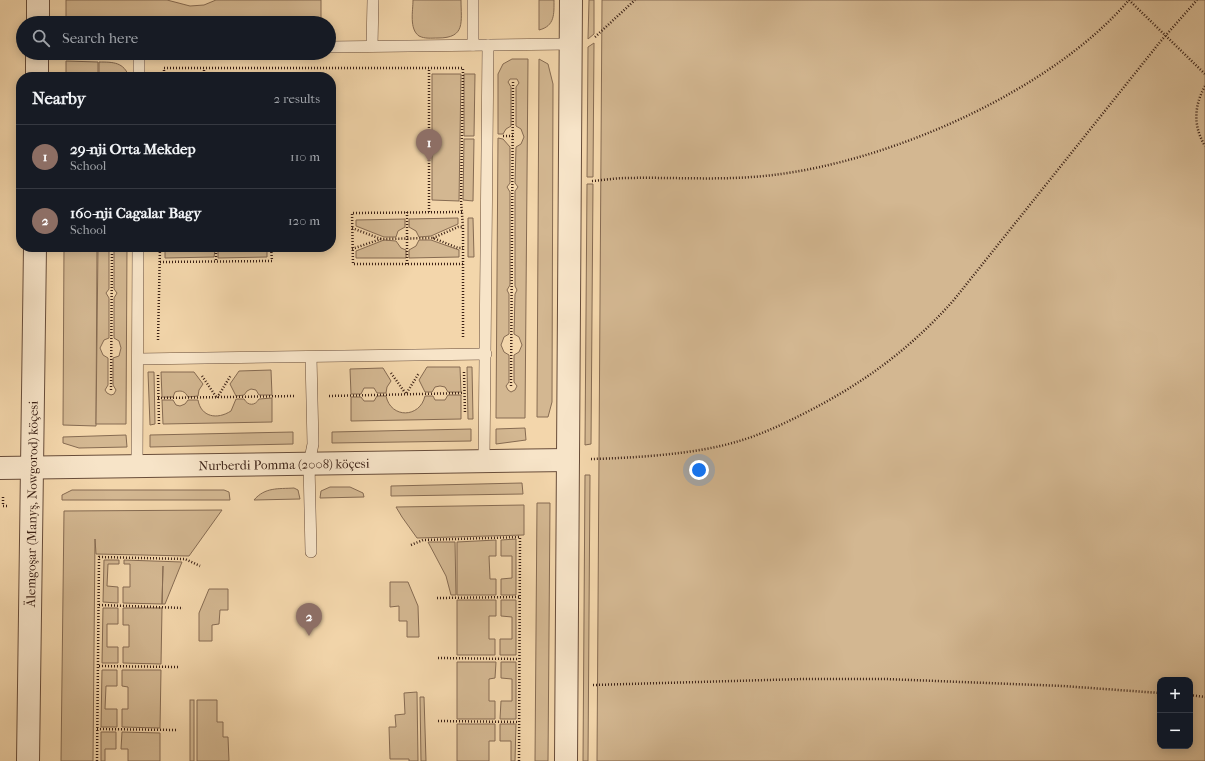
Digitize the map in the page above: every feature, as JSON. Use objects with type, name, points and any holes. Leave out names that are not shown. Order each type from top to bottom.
[{"type":"street","points":[[38,0],[38,16]]},
{"type":"street","points":[[566,761],[571,0]]},
{"type":"street","points":[[37,60],[37,72]]},
{"type":"street","name":"Älemgoşar (Manyş, Nowgorod) köçesi","points":[[28,761],[34,252]]},
{"type":"street","name":"Nurberdi Pomma (2008) köçesi","points":[[0,468],[31,469],[568,460]]},
{"type":"lane","points":[[372,46],[373,0]]},
{"type":"lane","points":[[473,0],[473,45]]},
{"type":"lane","points":[[336,47],[570,44]]},
{"type":"lane","points":[[484,461],[488,45]]},
{"type":"lane","points":[[139,60],[139,72]]},
{"type":"lane","points":[[137,467],[138,252]]},
{"type":"lane","points":[[138,359],[486,354]]},
{"type":"lane","points":[[311,357],[313,444],[309,464],[311,552]]},
{"type":"path","points":[[593,38],[634,0]]},
{"type":"path","points":[[586,181],[628,178],[707,179],[754,177],[796,171],[883,149],[954,122],[1011,92],[1086,44],[1129,0],[1205,74]]},
{"type":"path","points":[[568,460],[668,453],[738,441],[766,431],[824,404],[871,375],[914,341],[953,301],[1165,35],[1197,0]]},
{"type":"path","points":[[164,72],[164,68],[463,68],[462,212],[465,419]]},
{"type":"path","points":[[429,68],[429,212]]},
{"type":"path","points":[[511,386],[513,82]]},
{"type":"path","points":[[1205,86],[1200,95],[1196,115],[1198,131],[1205,146]]},
{"type":"path","points":[[407,212],[407,264]]},
{"type":"path","points":[[462,212],[352,213],[352,249],[353,264],[463,264]]},
{"type":"path","points":[[352,249],[381,239],[433,238],[458,227],[463,227]]},
{"type":"path","points":[[352,228],[381,239]]},
{"type":"path","points":[[433,238],[458,248],[463,248]]},
{"type":"path","points":[[110,390],[112,252]]},
{"type":"path","points":[[159,424],[158,359],[160,252]]},
{"type":"path","points":[[216,252],[216,262]]},
{"type":"path","points":[[160,262],[272,261],[271,252]]},
{"type":"path","points":[[387,356],[387,368],[406,394],[422,367],[423,355]]},
{"type":"path","points":[[198,359],[198,372],[217,398],[234,371],[234,358]]},
{"type":"path","points":[[3,497],[3,506],[9,506]]},
{"type":"path","points":[[411,545],[423,540],[520,537],[519,761]]},
{"type":"path","points":[[97,761],[99,557],[185,559],[200,566]]},
{"type":"path","points":[[436,598],[519,598]]},
{"type":"path","points":[[99,605],[184,608]]},
{"type":"path","points":[[438,658],[519,659]]},
{"type":"path","points":[[98,666],[178,667]]},
{"type":"path","points":[[593,685],[802,679],[886,679],[1056,686],[1157,693]]},
{"type":"path","points":[[1193,695],[1205,697]]},
{"type":"path","points":[[438,721],[519,722]]},
{"type":"path","points":[[98,729],[177,730]]},
{"type":"shaded area","points":[[66,0],[167,0],[190,6],[204,5],[216,0],[321,0],[321,16],[66,16]]},
{"type":"shaded area","points":[[413,0],[461,0],[461,22],[458,32],[447,37],[438,38],[424,38],[419,36],[414,29],[413,24]]},
{"type":"shaded area","points":[[539,0],[554,0],[554,5],[551,22],[548,26],[539,30]]},
{"type":"shaded area","points":[[589,0],[594,0],[594,34],[588,39]]},
{"type":"shaded area","points":[[602,0],[1205,0],[1205,761],[597,761]]},
{"type":"shaded area","points":[[594,43],[593,177],[587,177],[588,47]]},
{"type":"shaded area","points":[[512,59],[528,59],[525,418],[496,418],[498,138],[503,139],[510,147],[510,183],[507,187],[510,192],[510,285],[507,290],[509,294],[509,334],[504,337],[501,345],[504,352],[509,355],[509,382],[506,386],[511,392],[515,390],[517,386],[514,382],[514,355],[519,352],[522,345],[519,337],[514,334],[515,294],[517,290],[515,286],[515,191],[518,187],[515,183],[516,147],[521,144],[524,137],[521,129],[516,126],[516,87],[519,83],[517,79],[510,79],[508,82],[511,87],[511,126],[506,129],[503,134],[498,134],[498,74],[503,64]]},
{"type":"shaded area","points":[[539,59],[548,64],[553,84],[552,402],[548,417],[537,417]]},
{"type":"shaded area","points":[[66,61],[98,62],[98,72],[66,72]]},
{"type":"shaded area","points":[[99,62],[109,62],[121,66],[127,72],[99,72]]},
{"type":"shaded area","points":[[432,74],[461,74],[459,201],[432,200]]},
{"type":"shaded area","points":[[464,74],[475,74],[474,136],[464,136]]},
{"type":"shaded area","points":[[464,139],[474,139],[473,201],[463,200]]},
{"type":"shaded area","points":[[587,184],[593,184],[591,444],[585,445]]},
{"type":"shaded area","points":[[458,218],[458,224],[431,236],[419,237],[416,231],[409,227],[409,219]]},
{"type":"shaded area","points":[[468,218],[473,218],[474,257],[468,257]]},
{"type":"shaded area","points":[[405,219],[405,227],[398,231],[396,237],[384,237],[356,226],[356,220]]},
{"type":"shaded area","points":[[384,240],[396,241],[401,248],[406,250],[406,258],[356,258],[356,251]]},
{"type":"shaded area","points":[[419,240],[431,240],[459,250],[459,257],[409,258],[409,250],[416,246]]},
{"type":"shaded area","points":[[64,252],[97,252],[96,426],[63,425]]},
{"type":"shaded area","points":[[98,252],[109,252],[109,289],[106,293],[109,298],[109,338],[104,340],[100,348],[103,355],[108,358],[108,385],[105,390],[111,395],[114,394],[116,390],[113,385],[113,358],[119,356],[121,348],[119,341],[114,338],[114,298],[117,293],[114,289],[114,252],[127,252],[126,424],[96,424]]},
{"type":"shaded area","points":[[165,252],[215,252],[214,257],[165,258]]},
{"type":"shaded area","points":[[218,252],[267,252],[267,257],[218,258]]},
{"type":"shaded area","points":[[427,367],[460,367],[461,392],[448,392],[445,387],[440,386],[435,387],[432,392],[425,392],[419,380]]},
{"type":"shaded area","points":[[467,367],[472,367],[473,419],[468,419]]},
{"type":"shaded area","points":[[383,368],[391,381],[387,387],[386,393],[377,393],[374,388],[364,388],[361,394],[351,394],[350,369]]},
{"type":"shaded area","points":[[271,370],[272,395],[259,395],[256,390],[251,389],[244,395],[236,396],[230,384],[239,371]]},
{"type":"shaded area","points":[[148,372],[154,372],[155,424],[150,425]]},
{"type":"shaded area","points":[[161,372],[194,372],[203,384],[199,390],[198,396],[188,397],[184,392],[179,391],[175,392],[173,397],[162,397]]},
{"type":"shaded area","points":[[448,395],[461,395],[461,419],[351,421],[351,397],[361,397],[364,401],[374,401],[377,396],[386,396],[389,404],[394,409],[399,412],[406,413],[418,409],[425,396],[433,396],[435,400],[445,400]]},
{"type":"shaded area","points":[[272,398],[272,422],[163,424],[162,400],[173,400],[176,405],[180,406],[185,404],[188,400],[198,400],[202,410],[215,416],[226,414],[231,411],[236,399],[244,399],[249,404],[254,404],[259,399]]},
{"type":"shaded area","points":[[525,428],[526,440],[496,444],[496,429]]},
{"type":"shaded area","points":[[471,429],[471,441],[332,443],[332,432]]},
{"type":"shaded area","points":[[293,432],[293,444],[150,447],[150,435]]},
{"type":"shaded area","points":[[126,435],[127,447],[79,448],[63,443],[63,437]]},
{"type":"shaded area","points":[[585,475],[590,475],[588,761],[583,761]]},
{"type":"shaded area","points":[[522,483],[523,494],[391,496],[391,486]]},
{"type":"shaded area","points":[[330,487],[350,487],[363,493],[364,497],[320,498],[321,491]]},
{"type":"shaded area","points":[[294,488],[298,490],[300,499],[254,500],[267,491]]},
{"type":"shaded area","points":[[72,490],[224,490],[229,492],[230,500],[62,500],[62,495]]},
{"type":"shaded area","points":[[537,503],[550,503],[548,761],[535,761]]},
{"type":"shaded area","points":[[524,505],[524,535],[417,538],[396,507]]},
{"type":"shaded area","points":[[222,510],[189,556],[96,554],[95,539],[93,761],[61,761],[64,511]]},
{"type":"shaded area","points":[[516,539],[516,595],[501,595],[501,579],[512,578],[512,556],[501,556],[501,540]]},
{"type":"shaded area","points":[[496,540],[496,556],[489,556],[490,579],[496,579],[496,595],[457,595],[457,542]]},
{"type":"shaded area","points":[[428,542],[455,542],[456,595],[451,595],[446,576]]},
{"type":"shaded area","points":[[104,560],[119,560],[119,564],[108,564],[107,586],[118,587],[118,603],[103,602]]},
{"type":"shaded area","points":[[124,560],[182,562],[165,604],[123,603],[123,587],[130,587],[130,564],[124,564]]},
{"type":"shaded area","points":[[390,582],[408,582],[418,606],[419,637],[407,637],[407,621],[399,621],[399,606],[390,607]]},
{"type":"shaded area","points":[[209,589],[228,589],[228,610],[220,610],[219,624],[212,625],[212,641],[199,641],[199,613]]},
{"type":"shaded area","points":[[457,600],[496,600],[496,616],[489,616],[489,639],[495,639],[495,655],[457,655]]},
{"type":"shaded area","points":[[501,600],[516,600],[516,655],[500,655],[500,639],[512,639],[512,617],[501,616]]},
{"type":"shaded area","points":[[103,608],[118,608],[118,624],[107,624],[107,647],[118,647],[118,663],[102,663]]},
{"type":"shaded area","points":[[123,608],[162,608],[161,664],[123,663],[123,647],[129,647],[129,625],[123,625]]},
{"type":"shaded area","points":[[457,662],[496,662],[495,678],[489,679],[489,701],[495,701],[495,719],[457,719]]},
{"type":"shaded area","points":[[501,662],[516,662],[516,719],[500,719],[501,701],[512,701],[512,679],[501,678]]},
{"type":"shaded area","points":[[102,670],[117,670],[117,686],[106,686],[105,709],[117,709],[117,727],[101,727]]},
{"type":"shaded area","points":[[122,670],[161,670],[160,728],[122,727],[122,709],[128,709],[128,687],[122,686]]},
{"type":"shaded area","points":[[417,692],[418,761],[409,761],[409,759],[390,759],[389,727],[396,727],[395,715],[405,714],[404,693]]},
{"type":"shaded area","points":[[420,697],[424,697],[426,761],[421,761]]},
{"type":"shaded area","points":[[190,700],[194,700],[194,761],[190,761]]},
{"type":"shaded area","points":[[197,700],[217,700],[217,722],[223,722],[223,737],[228,737],[229,761],[197,761]]},
{"type":"shaded area","points":[[457,724],[495,724],[495,741],[489,741],[489,761],[457,761]]},
{"type":"shaded area","points":[[500,724],[516,724],[515,761],[511,761],[511,741],[500,741]]},
{"type":"shaded area","points":[[101,732],[116,732],[116,749],[105,749],[105,761],[101,761]]},
{"type":"shaded area","points":[[122,732],[160,733],[160,761],[128,761],[128,749],[121,749]]},
{"type":"place","name":"29-nji Orta Mekdep","points":[[429,162]]},
{"type":"place","name":"160-nji Cagalar Bagy","points":[[309,636]]}]
